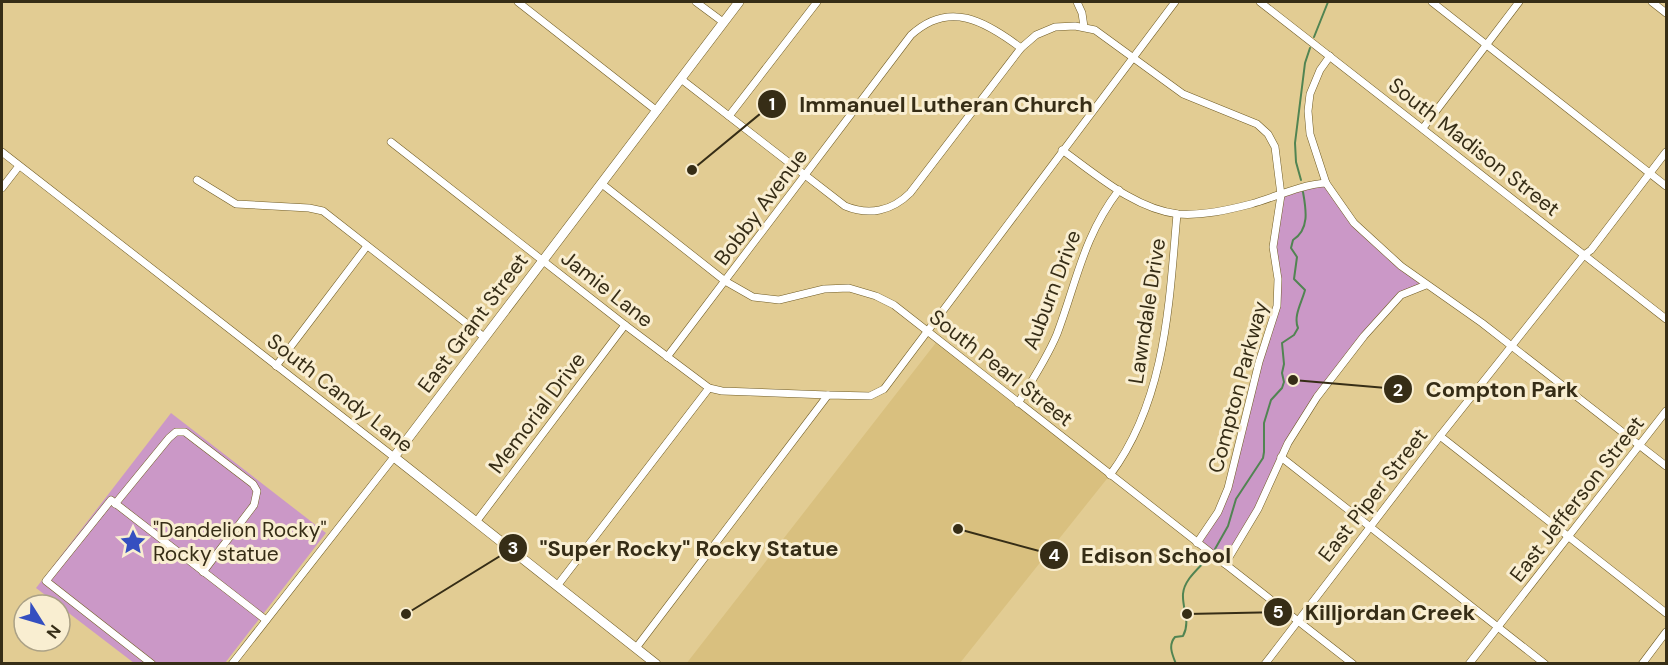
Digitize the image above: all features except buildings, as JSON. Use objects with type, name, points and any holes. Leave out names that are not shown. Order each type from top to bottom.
[{"type":"main road","name":"East Grant Street","points":[[394,457],[739,2]]},
{"type":"main road","name":"South Candy Lane","points":[[394,457],[656,663]]},
{"type":"street","points":[[518,2],[657,111]]},
{"type":"street","points":[[696,2],[723,22]]},
{"type":"street","points":[[729,116],[817,2]]},
{"type":"street","points":[[1077,2],[1082,13],[1084,27]]},
{"type":"street","points":[[926,331],[1175,2]]},
{"type":"street","name":"South Madison Street","points":[[1260,2],[1666,319]]},
{"type":"street","points":[[1432,2],[1666,186]]},
{"type":"street","points":[[1424,128],[1520,2]]},
{"type":"street","points":[[1652,2],[1666,13]]},
{"type":"street","name":"Bobby Avenue","points":[[667,357],[917,28],[932,17],[958,12],[976,16],[1021,48]]},
{"type":"street","points":[[681,79],[845,206],[854,210],[871,212],[897,204],[910,194],[1021,48],[1045,30],[1065,26],[1084,27],[1095,30],[1183,94],[1251,121],[1263,129],[1275,147],[1281,195]]},
{"type":"street","points":[[1330,56],[1316,78],[1310,94],[1308,111],[1310,134],[1326,183],[1355,223],[1381,250],[1511,345],[1666,466]]},
{"type":"street","name":"Jamie Lane","points":[[391,142],[709,388],[722,391],[866,397],[878,394],[926,331]]},
{"type":"street","points":[[1062,150],[1119,190],[1142,203],[1177,214],[1238,208],[1304,186],[1326,183]]},
{"type":"street","name":"South Candy Lane","points":[[2,152],[394,457]]},
{"type":"street","name":"East Piper Street","points":[[1265,663],[1511,345],[1584,255],[1591,250],[1666,152]]},
{"type":"street","points":[[2,188],[19,166]]},
{"type":"street","points":[[197,180],[236,204],[309,208],[323,211],[484,337]]},
{"type":"street","name":"South Pearl Street","points":[[602,184],[725,281],[753,297],[770,301],[793,298],[824,289],[841,288],[857,289],[885,300],[1353,663]]},
{"type":"street","name":"Auburn Drive","points":[[1018,403],[1056,336],[1088,241],[1103,212],[1119,190]]},
{"type":"street","name":"Compton Parkway","points":[[1197,543],[1218,512],[1228,488],[1259,362],[1277,306],[1279,288],[1273,247],[1281,195]]},
{"type":"street","name":"Lawndale Drive","points":[[1110,475],[1134,436],[1153,389],[1168,308],[1177,214]]},
{"type":"street","points":[[276,366],[367,246]]},
{"type":"street","points":[[1225,564],[1258,508],[1281,457],[1304,417],[1364,336],[1401,295],[1426,285]]},
{"type":"street","name":"Memorial Drive","points":[[476,522],[626,325]]},
{"type":"street","points":[[557,586],[709,388]]},
{"type":"street","points":[[636,648],[828,395]]},
{"type":"street","name":"East Jefferson Street","points":[[1469,663],[1666,411]]},
{"type":"street","points":[[115,504],[169,438],[176,432],[185,432],[244,478],[257,491],[254,505],[203,572]]},
{"type":"street","points":[[1440,436],[1666,613]]},
{"type":"street","name":"East Grant Street","points":[[232,663],[394,457]]},
{"type":"street","points":[[1281,457],[1545,663]]},
{"type":"street","points":[[152,663],[46,581],[111,500],[266,620]]},
{"type":"street","points":[[1641,663],[1666,632]]},
{"type":"shaded area","points":[[1326,183],[1343,209],[1426,285],[1401,295],[1364,336],[1295,430],[1258,508],[1225,564],[1197,543],[1218,512],[1277,306],[1274,260],[1281,195]]},
{"type":"shaded area","points":[[938,340],[1110,475],[960,663],[686,664]]},
{"type":"shaded area","points":[[171,413],[326,533],[225,663],[134,663],[72,616],[72,593],[43,593],[36,588]]},
{"type":"waterway","points":[[1314,37],[1328,2]]},
{"type":"waterway","points":[[1301,180],[1296,162],[1295,143],[1305,63],[1310,48]]},
{"type":"waterway","points":[[1215,549],[1228,526],[1236,499],[1263,458],[1264,423],[1271,400],[1282,388],[1284,382],[1282,343],[1294,335],[1298,328],[1297,314],[1305,290],[1294,279],[1297,257],[1291,248],[1306,218],[1303,192]]},
{"type":"waterway","points":[[1176,664],[1171,646],[1175,637],[1183,636],[1185,631],[1184,589],[1192,575],[1207,559]]},
{"type":"place","name":"Immanuel Lutheran Church","points":[[692,170]]},
{"type":"place","name":"Compton Park","points":[[1293,380]]},
{"type":"place","name":"Edison School","points":[[958,529]]},
{"type":"place","name":"\"Dandelion Rocky\" Rocky statue","points":[[133,542]]},
{"type":"place","name":"\"Super Rocky\" Rocky Statue","points":[[406,614]]},
{"type":"place","name":"Killjordan Creek","points":[[1187,614]]}]
